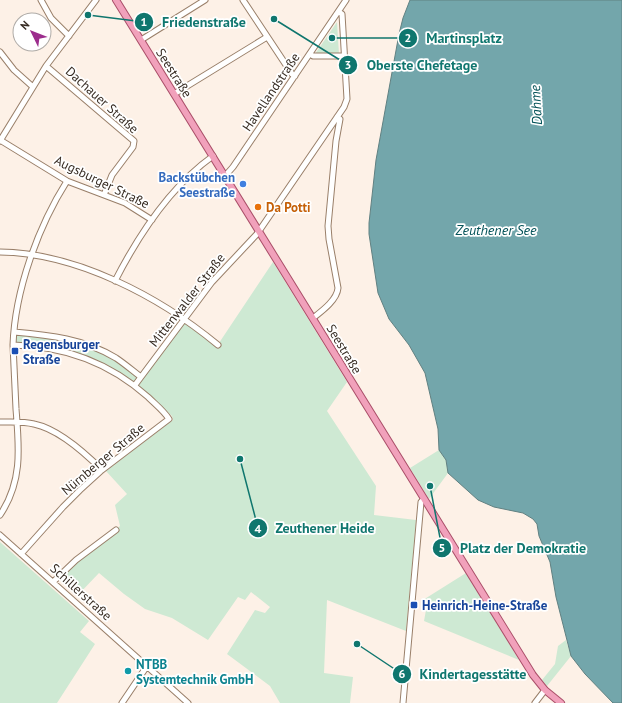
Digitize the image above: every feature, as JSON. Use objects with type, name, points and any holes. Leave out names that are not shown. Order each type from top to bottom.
[{"type":"main road","name":"Seestraße","points":[[116,0],[537,681],[545,690],[561,703]]},
{"type":"street","points":[[41,0],[54,22],[69,36]]},
{"type":"street","points":[[0,141],[46,66],[96,0]]},
{"type":"street","points":[[141,40],[205,0]]},
{"type":"street","points":[[243,0],[292,74],[295,76]]},
{"type":"street","name":"Havellandstraße","points":[[225,176],[346,0]]},
{"type":"street","name":"Mittenwalder Straße","points":[[135,385],[212,282],[259,231],[344,107],[347,99],[342,14],[339,12]]},
{"type":"street","points":[[174,94],[268,37]]},
{"type":"street","points":[[0,52],[14,70],[33,87]]},
{"type":"street","points":[[310,54],[313,56],[344,56]]},
{"type":"street","name":"Dachauer Straße","points":[[46,66],[133,140],[133,147],[112,175],[104,195]]},
{"type":"street","points":[[313,318],[324,309],[337,293],[338,288],[328,227],[336,141],[340,119],[337,117]]},
{"type":"street","name":"Augsburger Straße","points":[[0,141],[67,181],[125,204],[152,220]]},
{"type":"street","points":[[115,281],[133,248],[173,193],[213,156]]},
{"type":"street","points":[[0,515],[10,497],[18,469],[14,332],[24,281],[32,254],[51,209],[67,181]]},
{"type":"street","points":[[0,252],[32,254],[78,266],[115,281],[157,301],[218,344]]},
{"type":"street","points":[[14,332],[63,338],[81,343],[115,358],[141,377]]},
{"type":"street","points":[[14,344],[49,348],[80,356],[100,364],[135,385]]},
{"type":"street","name":"Nürnberger Straße","points":[[21,554],[63,506],[102,470],[169,419],[135,385]]},
{"type":"street","points":[[0,422],[34,424],[56,434],[91,459],[102,470]]},
{"type":"street","points":[[403,703],[420,502],[424,499]]},
{"type":"street","points":[[53,582],[76,560],[116,530]]},
{"type":"street","name":"Schillerstraße","points":[[0,535],[188,703]]},
{"type":"street","points":[[122,703],[147,666]]},
{"type":"street","points":[[535,703],[545,690]]},
{"type":"green space","points":[[337,22],[339,54],[315,54]]},
{"type":"green space","points":[[273,262],[347,382],[327,411],[376,486],[374,515],[416,520],[406,631],[327,600],[324,673],[353,677],[350,703],[280,703],[270,686],[227,654],[255,610],[265,613],[270,607],[251,592],[245,600],[238,597],[208,640],[172,618],[145,609],[99,573],[77,596],[59,579],[73,564],[120,526],[115,505],[127,494],[106,471],[173,420],[172,416],[138,385],[185,322],[217,346]]},
{"type":"green space","points":[[16,334],[66,341],[91,348],[114,359],[138,377],[134,382],[93,360],[66,350],[16,342]]},
{"type":"green space","points":[[439,450],[446,460],[448,473],[429,499],[410,468]]},
{"type":"green space","points":[[0,542],[89,621],[80,632],[95,644],[57,703],[0,703]]},
{"type":"green space","points":[[466,573],[519,660],[424,621],[426,610],[423,600]]},
{"type":"green space","points":[[566,640],[571,656],[547,686],[542,680],[555,664],[558,646]]},
{"type":"water","name":"Zeuthener See","points":[[410,0],[622,0],[622,703],[613,703],[585,674],[571,656],[556,597],[550,562],[539,536],[537,524],[533,519],[523,513],[494,507],[478,500],[448,473],[446,460],[439,450],[438,429],[425,373],[409,345],[389,319],[378,293],[369,234],[369,223],[376,160],[399,34]]},
{"type":"place","name":"Friedenstraße","points":[[88,15]]},
{"type":"place","name":"Oberste Chefetage","points":[[274,19]]},
{"type":"place","name":"Martinsplatz","points":[[332,38]]},
{"type":"place","name":"Backstübchen Seestraße","points":[[243,184]]},
{"type":"place","name":"Da Potti","points":[[258,207]]},
{"type":"place","name":"Regensburger Straße","points":[[15,351]]},
{"type":"place","name":"Zeuthener Heide","points":[[240,459]]},
{"type":"place","name":"Platz der Demokratie","points":[[430,486]]},
{"type":"place","name":"Heinrich-Heine-Straße","points":[[414,605]]},
{"type":"place","name":"Kindertagesstätte","points":[[357,644]]},
{"type":"place","name":"NTBB Systemtechnik GmbH","points":[[128,671]]},
{"type":"water label","name":"Dahme","points":[[536,105]]}]
